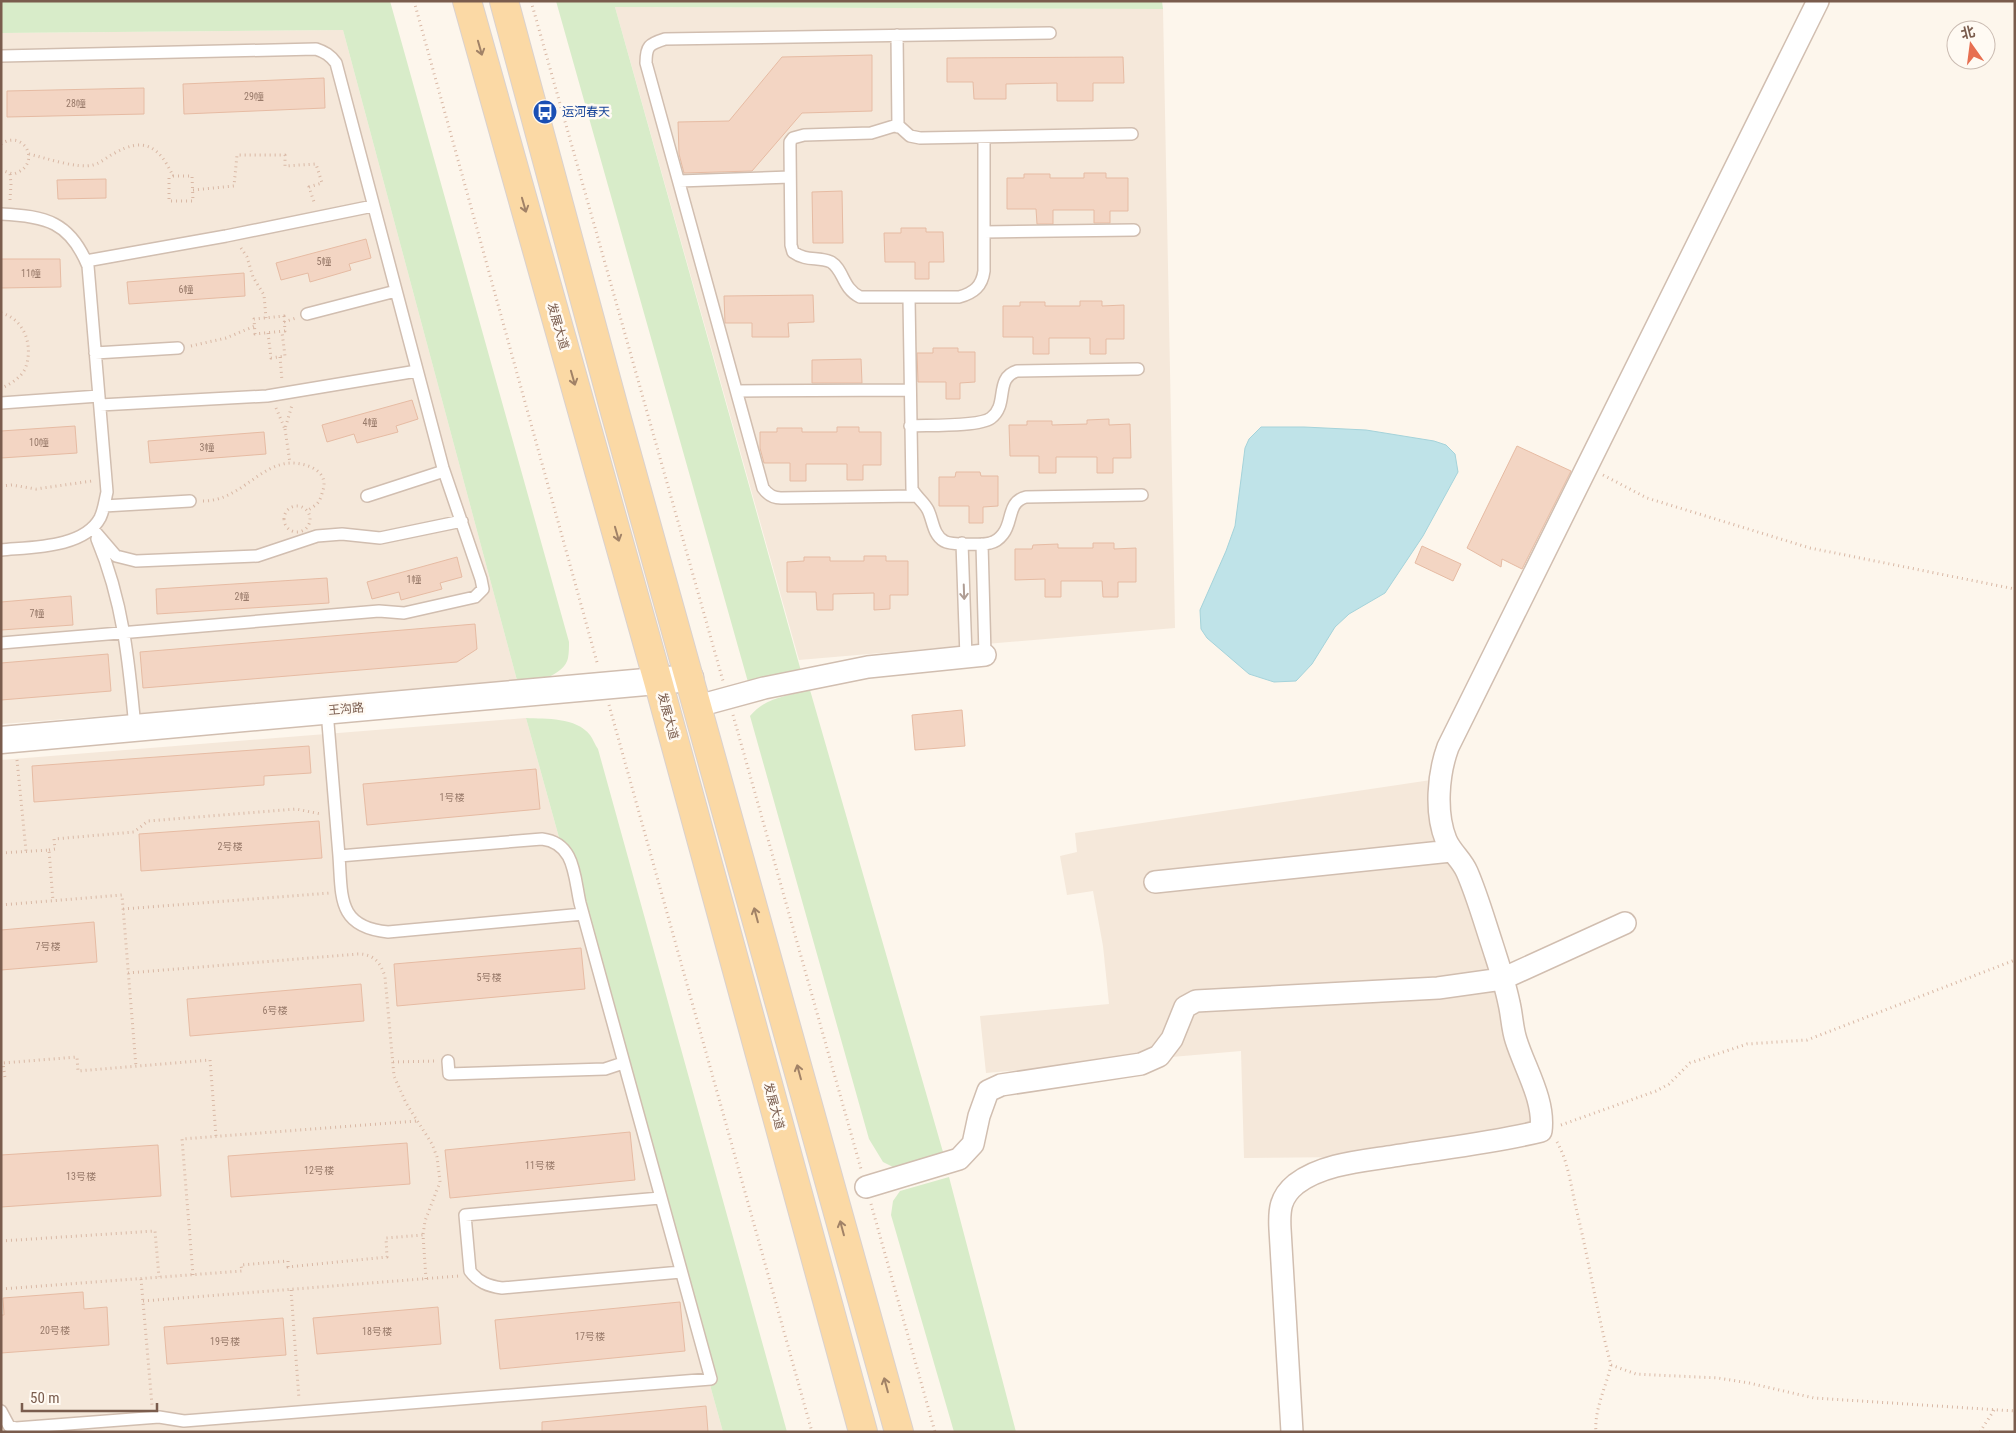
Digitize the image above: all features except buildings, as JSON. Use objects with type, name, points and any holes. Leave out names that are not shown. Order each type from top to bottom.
[{"type":"main road","name":"发展大道","points":[[467,1],[658,681],[863,1432]]},
{"type":"main road","points":[[504,1],[615,412],[899,1432]]},
{"type":"street","points":[[1292,1432],[1279,1209],[1284,1198],[1294,1186],[1309,1175],[1351,1163],[1541,1131],[1543,1118],[1515,1038],[1509,1001],[1502,979],[1466,870],[1451,851],[1446,839],[1439,788],[1442,764],[1448,747],[1818,1]]},
{"type":"street","points":[[698,706],[764,688],[868,668],[976,656]]},
{"type":"street","name":"王沟路","points":[[8,739],[690,678]]},
{"type":"street","points":[[1155,882],[1451,851]]},
{"type":"street","points":[[866,1187],[959,1159],[973,1144],[979,1116],[988,1091],[1000,1085],[1141,1064],[1159,1056],[1172,1039],[1185,1007],[1196,1001],[1438,988],[1502,979],[1625,923]]},
{"type":"lane","points":[[915,496],[774,498],[767,494],[646,62],[646,51],[652,43],[665,39],[1050,33]]},
{"type":"lane","points":[[897,36],[898,127]]},
{"type":"lane","points":[[1,56],[316,49],[331,56],[336,64],[444,471],[481,579],[482,589],[475,598],[404,613],[379,611],[1,643]]},
{"type":"lane","points":[[984,137],[984,271],[982,281],[969,295],[959,298],[860,297],[849,289],[837,268],[830,262],[808,259],[793,252],[791,245],[790,177],[790,142],[793,138],[804,135],[871,133],[894,126],[910,136],[920,138],[1132,134]]},
{"type":"lane","points":[[679,181],[790,177]]},
{"type":"lane","points":[[86,261],[226,236],[373,206]]},
{"type":"lane","points":[[1,550],[61,544],[78,537],[92,528],[100,518],[107,492],[86,261],[79,246],[52,221],[4,214]]},
{"type":"lane","points":[[984,232],[1134,230]]},
{"type":"lane","points":[[307,314],[396,291]]},
{"type":"lane","points":[[909,298],[911,480],[915,496],[927,509],[939,537],[944,542],[982,544],[996,540],[1008,526],[1010,512],[1020,499],[1142,495]]},
{"type":"lane","points":[[95,353],[178,348]]},
{"type":"lane","points":[[1,403],[271,396],[417,370]]},
{"type":"lane","points":[[910,426],[986,421],[998,412],[1001,406],[1003,382],[1006,377],[1017,371],[1138,370]]},
{"type":"lane","points":[[737,392],[910,390]]},
{"type":"lane","points":[[367,496],[444,471]]},
{"type":"lane","points":[[104,506],[190,501]]},
{"type":"lane","points":[[92,528],[116,556],[136,561],[257,556],[317,536],[342,534],[380,538],[462,521]]},
{"type":"lane","points":[[92,528],[105,559],[125,632],[135,728]]},
{"type":"lane","points":[[962,543],[976,656]]},
{"type":"lane","points":[[976,656],[982,544]]},
{"type":"lane","points":[[327,711],[342,892],[345,909],[350,917],[361,925],[381,932],[583,914]]},
{"type":"lane","points":[[1,1411],[9,1426],[16,1428],[153,1417],[184,1421],[711,1379],[623,1063],[583,914],[572,864],[567,852],[562,846],[550,840],[542,839],[339,856]]},
{"type":"lane","points":[[448,1061],[449,1074],[605,1069],[623,1063]]},
{"type":"lane","points":[[660,1198],[465,1215],[470,1271],[483,1283],[502,1288],[681,1272]]},
{"type":"path","points":[[414,1],[812,1432]]},
{"type":"path","points":[[1,144],[8,141],[19,142],[27,149],[29,154],[27,165],[23,170],[10,173],[1,170]]},
{"type":"path","points":[[29,154],[85,166],[101,162],[123,148],[135,144],[144,144],[162,156],[173,176]]},
{"type":"path","points":[[193,190],[234,186],[236,154],[285,155],[285,166],[316,164],[322,183],[310,187],[318,217]]},
{"type":"path","points":[[4,214],[11,184],[10,173]]},
{"type":"path","points":[[173,176],[192,176],[193,201],[169,201],[169,178],[173,176]]},
{"type":"path","points":[[226,236],[234,240],[247,257],[253,277],[264,295],[266,318]]},
{"type":"path","points":[[1,313],[7,314],[23,329],[29,350],[25,370],[17,380],[1,388]]},
{"type":"path","points":[[268,333],[271,358],[285,356],[282,332],[285,331],[284,316],[254,319],[255,334],[268,333],[282,332]]},
{"type":"path","points":[[178,348],[210,343],[255,326]]},
{"type":"path","points":[[280,357],[290,392],[285,429]]},
{"type":"path","points":[[271,396],[285,429],[290,463]]},
{"type":"path","points":[[190,501],[208,501],[222,497],[246,486],[272,468],[290,463],[308,466],[319,471],[324,476],[325,482],[319,501],[307,511]]},
{"type":"path","points":[[1587,467],[1647,498],[1810,548],[2015,589]]},
{"type":"path","points":[[1,486],[12,485],[36,489],[106,479]]},
{"type":"path","points":[[301,506],[307,511],[310,519],[303,530],[294,531],[287,526],[285,515],[289,508],[301,506]]},
{"type":"path","points":[[8,739],[26,852]]},
{"type":"path","points":[[1,853],[55,849],[54,839],[134,832],[148,821],[296,809],[322,814],[336,814]]},
{"type":"path","points":[[48,850],[53,901]]},
{"type":"path","points":[[123,909],[342,892]]},
{"type":"path","points":[[1,905],[122,895],[136,1067]]},
{"type":"path","points":[[128,973],[358,954],[370,956],[382,967],[385,978],[394,1076],[398,1088],[417,1121],[428,1134],[437,1157],[440,1173],[440,1182],[425,1221],[423,1235],[426,1279]]},
{"type":"path","points":[[1541,1131],[1656,1091],[1669,1084],[1690,1063],[1747,1044],[1807,1040],[2015,960]]},
{"type":"path","points":[[1,1078],[5,1078],[3,1062],[77,1057],[78,1071],[210,1060],[216,1136]]},
{"type":"path","points":[[393,1062],[448,1061]]},
{"type":"path","points":[[193,1275],[182,1139],[417,1121]]},
{"type":"path","points":[[1541,1131],[1554,1138],[1561,1150],[1567,1170],[1611,1366],[1595,1420],[1596,1432]]},
{"type":"path","points":[[1,1242],[155,1230],[159,1278]]},
{"type":"path","points":[[1,1289],[242,1271],[242,1265],[288,1261],[288,1267],[387,1257],[386,1238],[423,1235]]},
{"type":"path","points":[[143,1301],[473,1275]]},
{"type":"path","points":[[141,1279],[153,1417]]},
{"type":"path","points":[[291,1290],[300,1412]]},
{"type":"path","points":[[1611,1366],[1636,1374],[1718,1378],[1814,1398],[2015,1411]]},
{"type":"path","points":[[1980,1432],[1994,1410]]},
{"type":"shaded area","points":[[615,7],[1163,9],[1175,628],[799,660]]},
{"type":"shaded area","points":[[343,30],[518,684],[1,724],[1,33]]},
{"type":"shaded area","points":[[526,718],[723,1432],[1,1432],[1,760]]},
{"type":"shaded area","points":[[1431,780],[1527,1090],[1532,1125],[1351,1157],[1244,1158],[1241,1051],[986,1073],[980,1016],[1109,1004],[1103,946],[1093,891],[1067,895],[1060,856],[1077,852],[1075,833]]},
{"type":"green space","points":[[1,1],[390,1],[569,642],[566,664],[555,674],[540,680],[518,684],[343,30],[1,33]]},
{"type":"green space","points":[[556,1],[1162,1],[1163,9],[615,7],[801,671],[748,682]]},
{"type":"green space","points":[[810,690],[943,1152],[893,1167],[883,1162],[869,1139],[750,716],[770,701]]},
{"type":"green space","points":[[526,718],[560,720],[577,725],[590,735],[598,749],[787,1432],[723,1432]]},
{"type":"green space","points":[[949,1177],[1016,1432],[954,1432],[891,1215],[893,1201],[900,1191]]},
{"type":"water","points":[[1261,427],[1366,430],[1434,441],[1446,445],[1455,454],[1458,472],[1423,536],[1385,593],[1349,614],[1335,627],[1312,664],[1296,681],[1274,682],[1249,674],[1207,638],[1201,629],[1200,610],[1235,526],[1245,448],[1249,439]]},
{"type":"place","name":"运河春天","points":[[545,112]]}]
